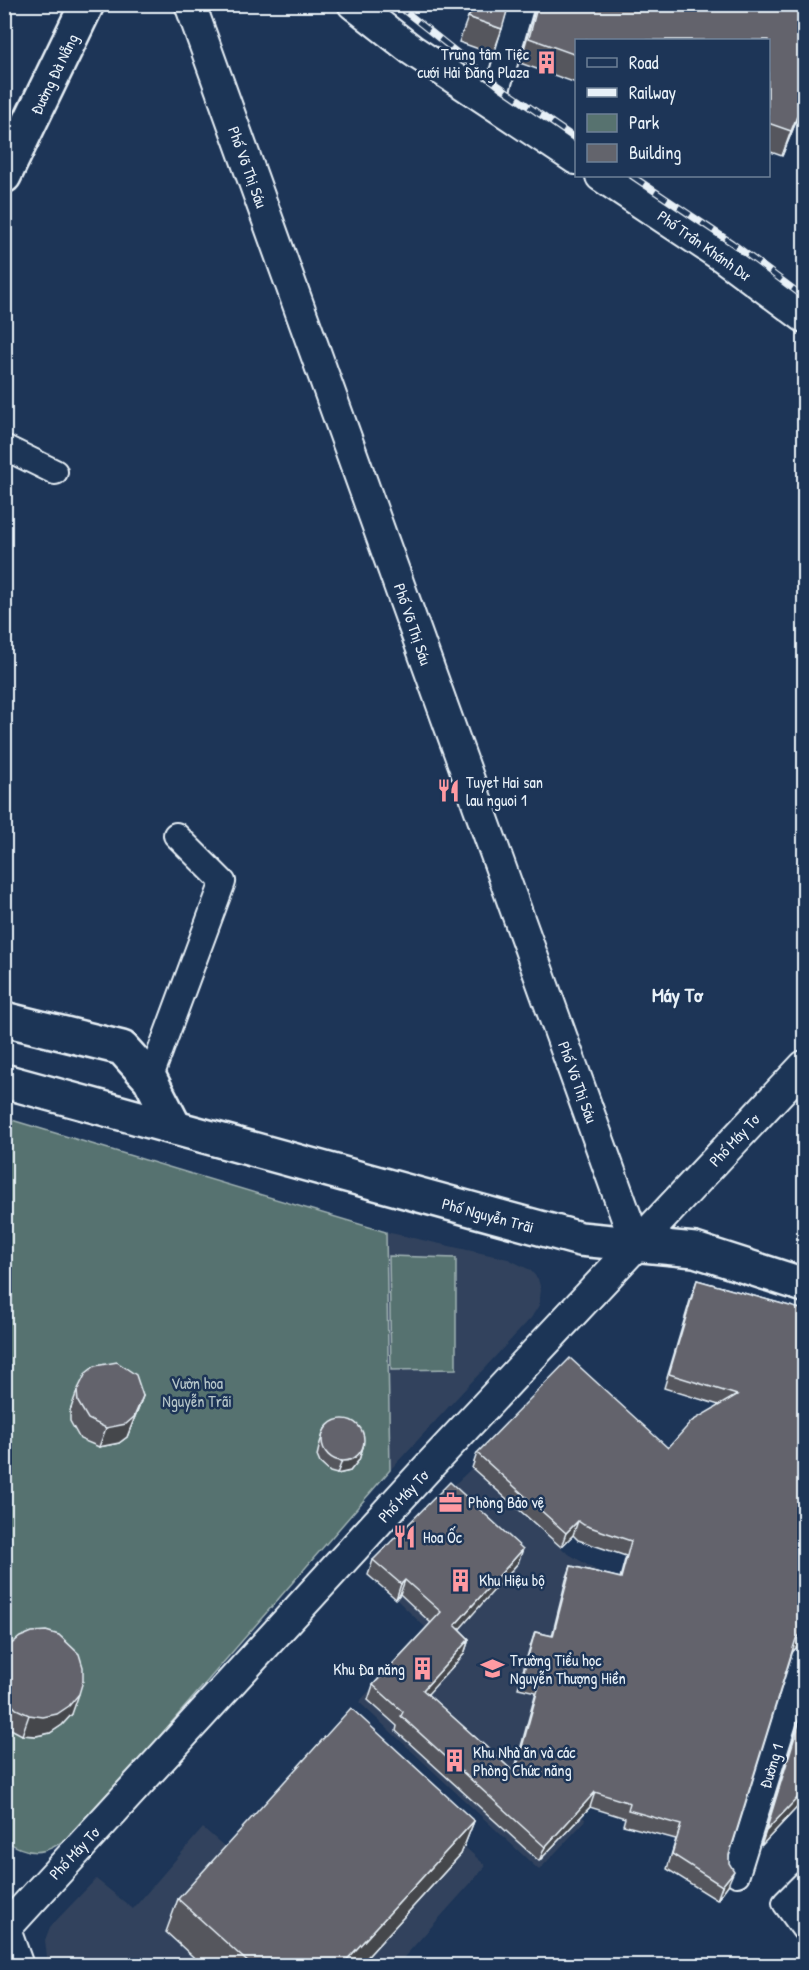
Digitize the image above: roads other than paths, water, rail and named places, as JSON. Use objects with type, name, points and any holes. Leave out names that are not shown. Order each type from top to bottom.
[{"type":"main road","name":"Đường Đà Nẵng","points":[[4,176],[87,4]]},
{"type":"main road","points":[[4,1019],[122,1048],[150,1080],[175,1128]]},
{"type":"main road","name":"Phố Nguyễn Trãi","points":[[4,1081],[580,1239],[694,1250],[804,1285]]},
{"type":"street","name":"Phố Võ Thị Sáu","points":[[190,4],[636,1244]]},
{"type":"street","points":[[353,4],[412,50],[575,158]]},
{"type":"street","points":[[494,104],[522,4]]},
{"type":"street","name":"Phố Trần Khánh Dư","points":[[603,177],[723,257],[804,317]]},
{"type":"street","points":[[4,447],[55,472]]},
{"type":"street","points":[[150,1080],[223,882],[176,835]]},
{"type":"street","name":"Phố Máy Tơ","points":[[5,1928],[636,1244],[804,1066]]},
{"type":"street","name":"Đường 1","points":[[737,1874],[804,1658]]},
{"type":"street","points":[[804,1884],[785,1903],[804,1929]]},
{"type":"street","points":[[5,1928],[18,1965]]},
{"type":"railway","points":[[396,4],[499,86],[575,138]]},
{"type":"railway","points":[[633,177],[732,243],[804,297]]},
{"type":"place","name":"Trung tâm Tiệc cưới Hải Đăng Plaza","points":[[547,63]]},
{"type":"place","name":"Tuyet Hai san lau nguoi 1","points":[[448,791]]},
{"type":"place","name":"Phòng Bảo vệ","points":[[450,1502]]},
{"type":"place","name":"Hoa Ốc","points":[[405,1537]]},
{"type":"place","name":"Khu Hiệu bộ","points":[[461,1580]]},
{"type":"place","name":"Khu Đa năng","points":[[423,1669]]},
{"type":"place","name":"Trường Tiểu học Nguyễn Thượng Hiền","points":[[492,1669]]},
{"type":"place","name":"Khu Nhà ăn và các Phòng Chức năng","points":[[455,1761]]},
{"type":"district","name":"Máy Tơ","points":[[677,994]]},
{"type":"park label","name":"Vườn hoa Nguyễn Trãi","points":[[197,1392]]}]
